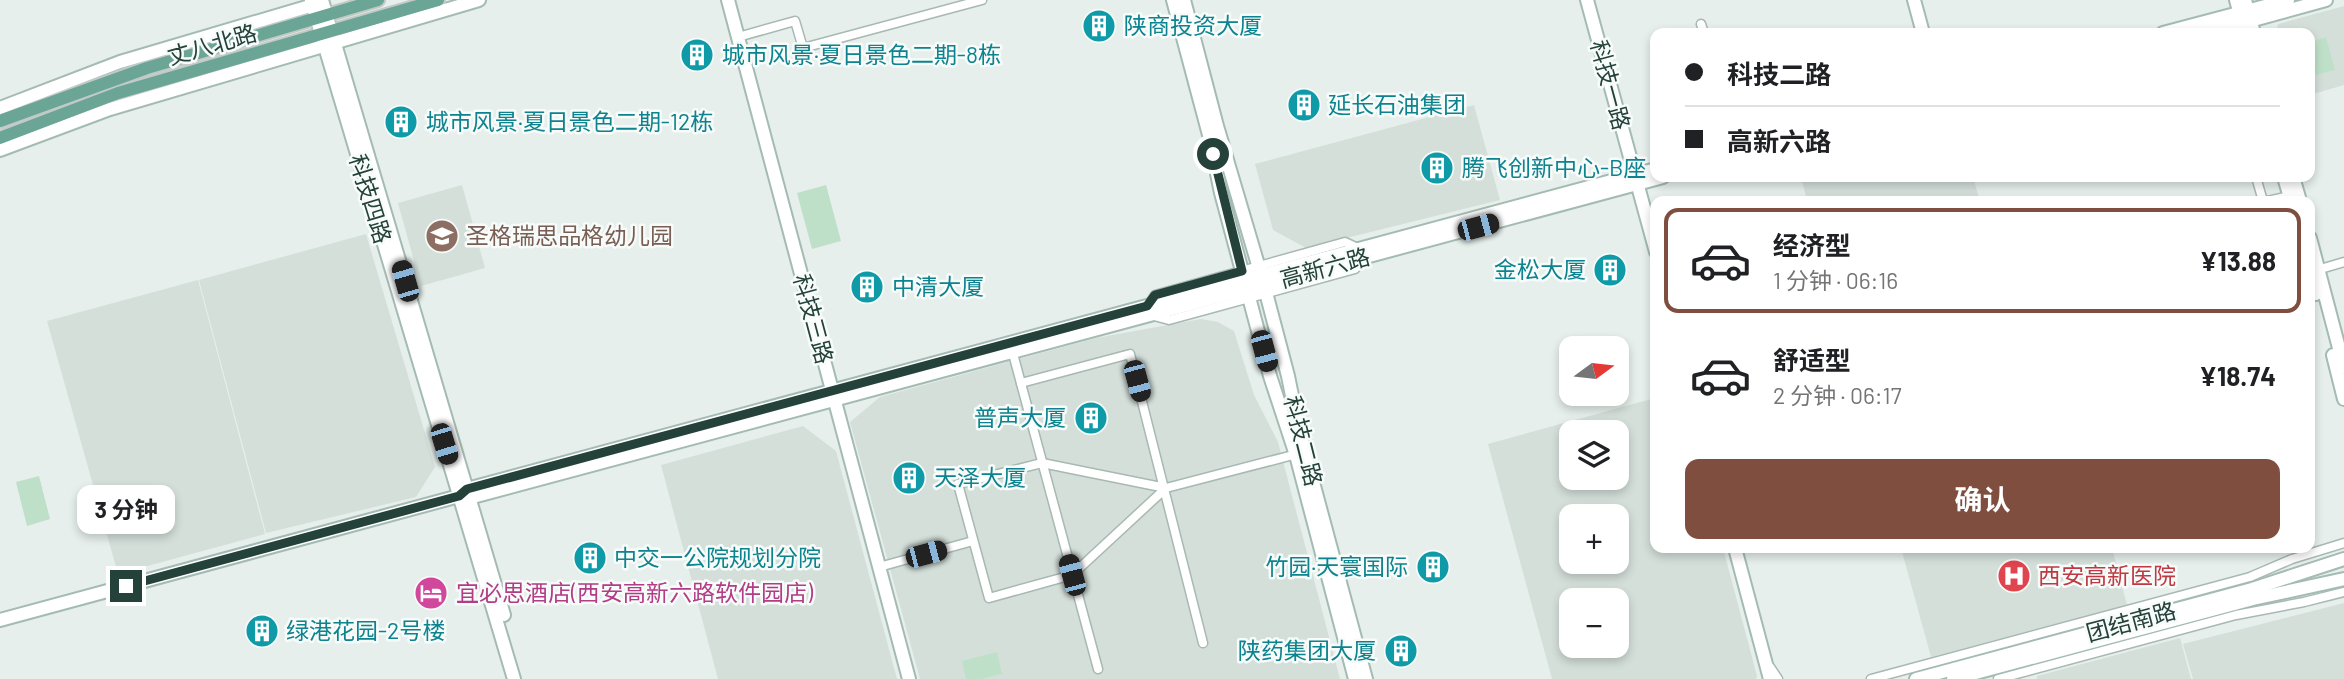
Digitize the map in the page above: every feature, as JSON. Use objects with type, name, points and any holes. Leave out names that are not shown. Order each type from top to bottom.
[{"type":"main road","name":"丈八北路","points":[[0,121],[320,6],[378,0]]},
{"type":"main road","name":"丈八北路","points":[[0,138],[118,93],[328,39],[438,0]]},
{"type":"street","points":[[0,150],[110,108],[328,39],[478,0]]},
{"type":"street","name":"科技三路","points":[[727,0],[909,679]]},
{"type":"street","points":[[738,37],[795,21],[803,48],[982,0]]},
{"type":"street","name":"科技二路","points":[[1173,0],[1270,376],[1300,453],[1366,679]]},
{"type":"street","name":"科技二路","points":[[1184,0],[1263,280],[1300,453],[1355,679]]},
{"type":"street","name":"科技一路","points":[[1587,0],[1650,230]]},
{"type":"street","points":[[1914,0],[1922,28]]},
{"type":"street","points":[[2218,28],[2288,0]]},
{"type":"street","points":[[2189,28],[2326,0]]},
{"type":"street","name":"科技四路","points":[[320,6],[465,495],[523,679]]},
{"type":"street","points":[[0,108],[120,62],[320,6]]},
{"type":"street","points":[[1701,24],[1702,28]]},
{"type":"street","name":"高新六路","points":[[1636,179],[1650,172]]},
{"type":"street","name":"高新六路","points":[[0,620],[1636,179],[1650,178]]},
{"type":"street","points":[[1149,310],[1155,295],[1263,280],[1345,242],[1362,253]]},
{"type":"street","points":[[2315,270],[2344,262]]},
{"type":"street","points":[[2315,277],[2344,367]]},
{"type":"street","points":[[2315,279],[2343,394]]},
{"type":"street","points":[[1012,348],[1098,668]]},
{"type":"street","points":[[1021,383],[1130,354],[1203,643]]},
{"type":"street","points":[[1166,488],[1072,575],[989,597],[958,485],[1042,463],[1166,488],[1300,453]]},
{"type":"street","name":"科技四路","points":[[465,495],[514,679]]},
{"type":"street","points":[[879,567],[973,541]]},
{"type":"street","points":[[2315,552],[2344,543]]},
{"type":"street","points":[[1736,553],[1770,679]]},
{"type":"street","points":[[1871,679],[2249,577],[2312,553]]},
{"type":"street","name":"团结南路","points":[[1916,679],[2252,589],[2344,559]]},
{"type":"street","name":"团结南路","points":[[1953,679],[2253,599],[2344,579]]},
{"type":"street","points":[[1998,679],[2236,615],[2344,592]]},
{"type":"street","points":[[1762,679],[1764,659]]},
{"type":"street","points":[[1764,659],[1778,679]]},
{"type":"shaded area","points":[[2344,6],[2344,85],[2315,94],[2315,28],[2277,28],[2278,24]]},
{"type":"shaded area","points":[[1474,105],[1500,200],[1306,248],[1273,230],[1255,164]]},
{"type":"shaded area","points":[[1802,182],[1974,182],[1979,196],[1806,196]]},
{"type":"shaded area","name":"圣格瑞思品格幼儿园","points":[[462,185],[485,268],[421,286],[398,203]]},
{"type":"shaded area","points":[[366,234],[435,467],[416,497],[266,533],[199,280]]},
{"type":"shaded area","points":[[198,280],[265,534],[118,574],[47,321]]},
{"type":"shaded area","points":[[1201,319],[1218,322],[1234,331],[1254,395],[1278,442],[1340,679],[920,679],[850,422],[880,397],[1096,338]]},
{"type":"shaded area","points":[[1650,399],[1650,553],[1724,553],[1756,679],[1552,679],[1488,444],[1559,424],[1559,490],[1629,490],[1629,420],[1575,420]]},
{"type":"shaded area","points":[[803,426],[836,451],[897,679],[718,679],[661,465]]},
{"type":"shaded area","name":"西安高新医院","points":[[1902,553],[2113,553],[2127,605],[1931,657]]},
{"type":"shaded area","points":[[2344,603],[2344,679],[2193,679],[2183,644]]},
{"type":"shaded area","points":[[2180,638],[2191,679],[2037,679],[2037,676]]},
{"type":"green space","points":[[2326,37],[2335,70],[2316,75],[2315,40]]},
{"type":"green space","points":[[826,185],[841,241],[812,249],[797,193]]},
{"type":"green space","points":[[39,476],[50,519],[27,526],[16,482]]},
{"type":"green space","points":[[997,652],[1002,674],[982,679],[966,679],[962,661]]},
{"type":"place","name":"陕商投资大厦","points":[[1099,26]]},
{"type":"place","name":"城市风景·夏日景色二期-8栋","points":[[697,55]]},
{"type":"place","name":"延长石油集团","points":[[1304,105]]},
{"type":"place","name":"城市风景·夏日景色二期-12栋","points":[[401,122]]},
{"type":"place","name":"腾飞创新中心-B座","points":[[1437,168]]},
{"type":"place","name":"圣格瑞思品格幼儿园","points":[[442,236]]},
{"type":"place","name":"金松大厦","points":[[1610,270]]},
{"type":"place","name":"中清大厦","points":[[867,287]]},
{"type":"place","name":"普声大厦","points":[[1091,418]]},
{"type":"place","name":"天泽大厦","points":[[909,478]]},
{"type":"place","name":"中交一公院规划分院","points":[[590,558]]},
{"type":"place","name":"竹园·天寰国际","points":[[1433,567]]},
{"type":"place","name":"西安高新医院","points":[[2014,576]]},
{"type":"place","name":"宜必思酒店(西安高新六路软件园店)","points":[[431,593]]},
{"type":"place","name":"绿港花园-2号楼","points":[[262,631]]},
{"type":"place","name":"陕药集团大厦","points":[[1401,651]]},
{"type":"route","points":[[126,586],[459,496],[467,489],[1147,306],[1155,295],[1242,271],[1213,154]]}]
